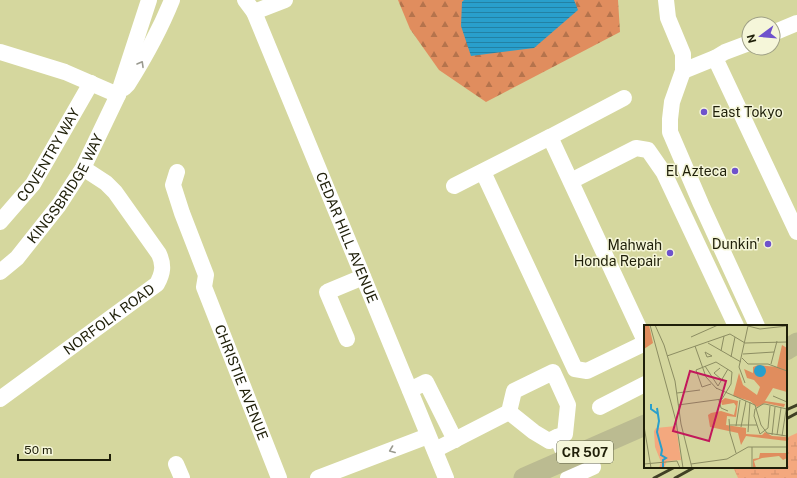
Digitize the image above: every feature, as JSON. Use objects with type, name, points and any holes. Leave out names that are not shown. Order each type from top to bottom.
[{"type":"main road","points":[[787,348],[797,343]]},
{"type":"main road","name":"CR 507","points":[[525,478],[567,469],[644,426]]},
{"type":"street","points":[[118,95],[149,0]]},
{"type":"street","points":[[118,95],[128,84],[160,30],[172,0]]},
{"type":"street","points":[[249,6],[285,0]]},
{"type":"street","points":[[666,0],[668,18],[683,54],[683,71],[672,102],[670,132],[757,325]]},
{"type":"street","name":"CEDAR HILL AVENUE","points":[[249,6],[446,478]]},
{"type":"street","points":[[781,30],[797,23]]},
{"type":"street","points":[[683,71],[741,46]]},
{"type":"street","points":[[0,52],[65,72],[118,95]]},
{"type":"street","points":[[715,58],[797,232]]},
{"type":"street","name":"COVENTRY WAY","points":[[0,222],[33,184],[91,83]]},
{"type":"street","name":"KINGSBRIDGE WAY","points":[[0,272],[17,258],[59,205],[83,168],[118,95]]},
{"type":"street","points":[[454,186],[624,98]]},
{"type":"street","points":[[550,137],[644,340]]},
{"type":"street","points":[[571,181],[636,148],[648,150],[664,174],[736,325]]},
{"type":"street","name":"NORFOLK ROAD","points":[[0,399],[157,284],[161,277],[163,269],[159,254],[115,192],[106,183],[83,168]]},
{"type":"street","name":"CHRISTIE AVENUE","points":[[177,172],[173,185],[206,275],[204,287],[279,478]]},
{"type":"street","points":[[483,172],[575,369],[587,371],[644,342]]},
{"type":"street","points":[[346,339],[328,292],[363,277]]},
{"type":"street","points":[[787,348],[797,338]]},
{"type":"street","points":[[318,478],[432,443],[455,440],[509,412],[514,391],[553,372],[568,405],[565,434],[549,441],[534,432],[509,412]]},
{"type":"street","points":[[410,390],[426,382],[455,440]]},
{"type":"street","points":[[600,407],[644,385]]},
{"type":"street","points":[[557,437],[567,469],[593,467]]},
{"type":"green space","points":[[398,0],[618,0],[620,32],[486,102],[439,70],[410,29]]},
{"type":"green space","points":[[797,433],[797,478],[738,478],[733,468],[787,468],[787,438]]},
{"type":"water","points":[[464,0],[574,0],[578,10],[534,48],[471,56],[461,26],[462,2]]},
{"type":"railway","points":[[787,410],[797,405]]},
{"type":"railway","points":[[787,418],[797,413]]},
{"type":"railway","points":[[654,478],[673,468]]},
{"type":"railway","points":[[675,478],[693,468]]},
{"type":"place","name":"East Tokyo","points":[[704,112]]},
{"type":"place","name":"El Azteca","points":[[735,171]]},
{"type":"place","name":"Dunkin'","points":[[768,244]]},
{"type":"place","name":"Mahwah Honda Repair","points":[[670,253]]}]
